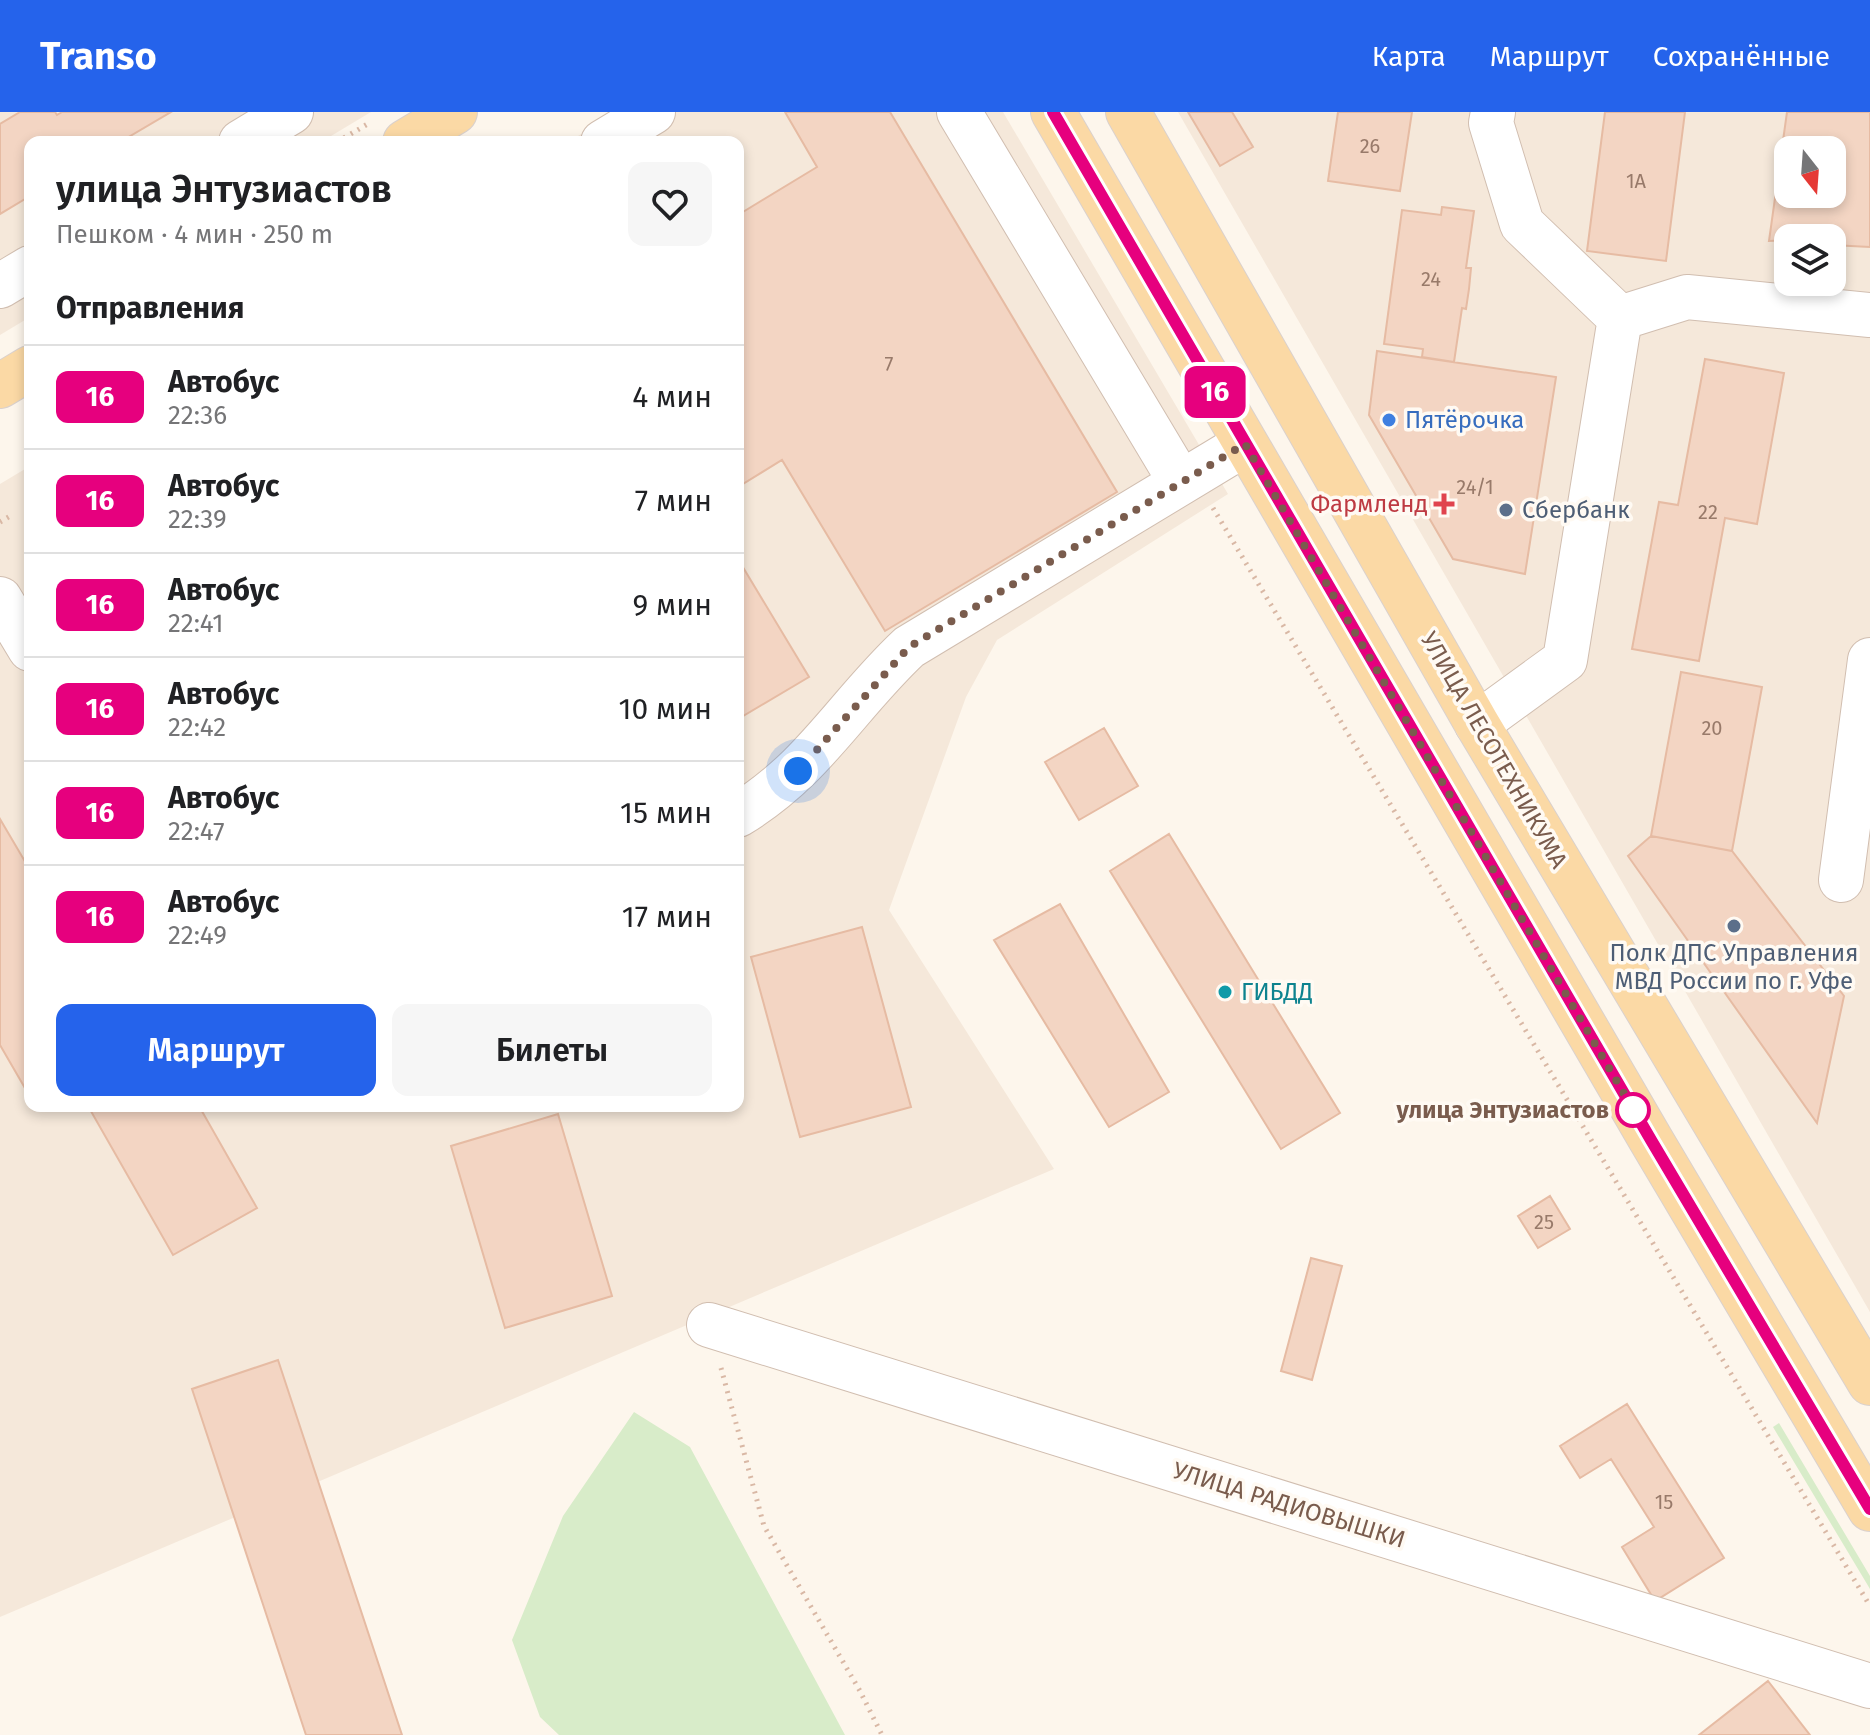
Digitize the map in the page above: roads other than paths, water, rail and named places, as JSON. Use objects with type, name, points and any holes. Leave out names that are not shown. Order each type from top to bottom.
[{"type":"main road","points":[[390,131],[455,112]]},
{"type":"main road","points":[[1053,112],[1870,1509]]},
{"type":"main road","name":"УЛИЦА ЛЕСОТЕХНИКУМА","points":[[1128,112],[1477,724],[1870,1383]]},
{"type":"lane","points":[[613,136],[653,112]]},
{"type":"lane","points":[[959,112],[1186,478]]},
{"type":"lane","points":[[1493,112],[1491,123],[1522,224],[1620,318]]},
{"type":"lane","points":[[0,286],[24,272]]},
{"type":"lane","points":[[1620,318],[1687,297],[1870,315]]},
{"type":"lane","points":[[1477,724],[1565,660],[1620,318]]},
{"type":"lane","points":[[744,811],[812,758],[886,668],[909,647],[1245,444]]},
{"type":"lane","points":[[0,599],[24,639]]},
{"type":"lane","points":[[1841,880],[1862,782],[1870,660]]},
{"type":"lane","name":"УЛИЦА РАДИОВЫШКИ","points":[[709,1325],[1870,1686]]},
{"type":"place","name":"Пятёрочка","points":[[1389,420]]},
{"type":"place","name":"Фармленд","points":[[1444,504]]},
{"type":"place","name":"Сбербанк","points":[[1506,510]]},
{"type":"place","name":"Полк ДПС Управления МВД России по г. Уфе","points":[[1734,926]]},
{"type":"place","name":"ГИБДД","points":[[1225,992]]},
{"type":"place","name":"улица Энтузиастов","points":[[1633,1110]]}]
